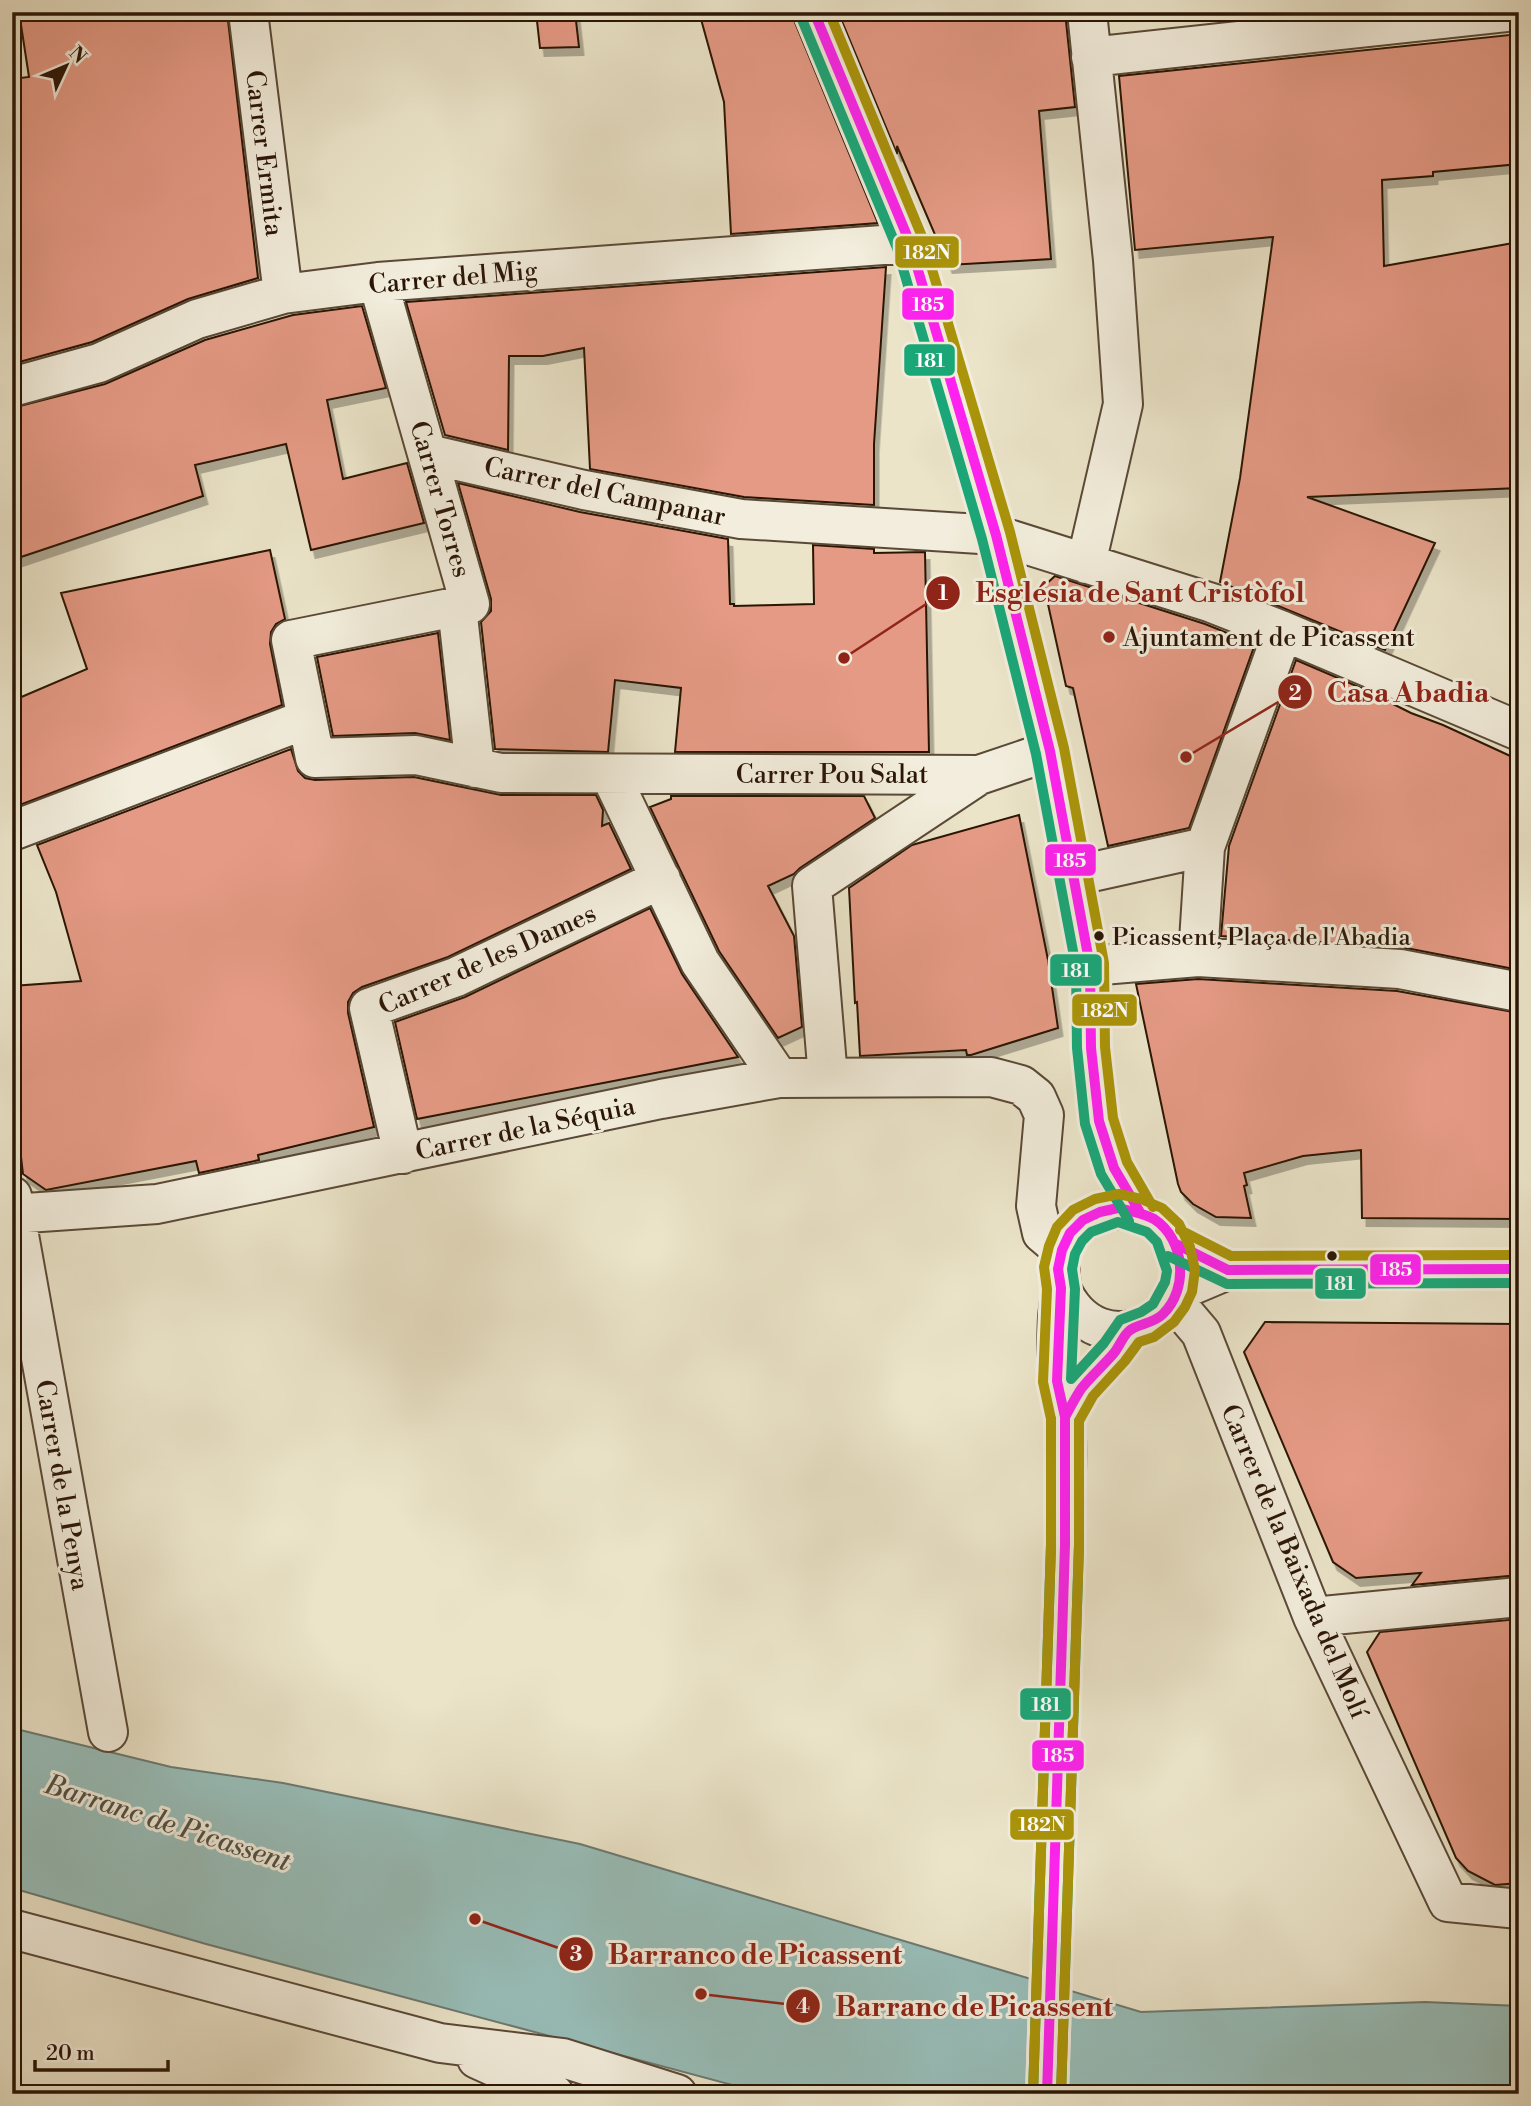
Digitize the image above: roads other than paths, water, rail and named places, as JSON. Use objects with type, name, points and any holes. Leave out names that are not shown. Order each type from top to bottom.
[{"type":"street","name":"Carrer Ermita","points":[[248,12],[283,294]]},
{"type":"street","points":[[814,12],[910,243],[996,535],[1050,751],[1074,876],[1090,966],[1091,1048],[1099,1121],[1114,1168],[1123,1212]]},
{"type":"street","points":[[1086,564],[1123,404],[1113,260],[1087,12]]},
{"type":"street","points":[[1091,57],[1507,12]]},
{"type":"street","name":"Carrer del Mig","points":[[12,387],[99,363],[197,318],[283,294],[378,282],[910,243]]},
{"type":"street","name":"Carrer Torres","points":[[307,719],[291,640],[470,604],[378,282]]},
{"type":"street","name":"Carrer del Campanar","points":[[428,454],[584,489],[741,519],[996,535],[1212,603],[1519,731]]},
{"type":"street","points":[[457,607],[475,768]]},
{"type":"street","points":[[1198,957],[1205,847],[1283,631]]},
{"type":"street","points":[[12,831],[307,719]]},
{"type":"street","name":"Carrer Pou Salat","points":[[307,719],[315,758],[416,755],[501,773],[979,775],[1050,751]]},
{"type":"street","points":[[610,774],[700,962],[779,1078]]},
{"type":"street","points":[[828,1078],[812,886],[979,775]]},
{"type":"street","points":[[1074,876],[1205,847]]},
{"type":"street","name":"Carrer de les Dames","points":[[403,1154],[369,1008],[456,977],[661,879]]},
{"type":"street","points":[[1090,966],[1198,957],[1400,969],[1519,992]]},
{"type":"street","name":"Carrer de la Séquia","points":[[13,1208],[157,1204],[661,1099],[779,1078],[990,1077],[1021,1085],[1036,1097],[1044,1115],[1036,1206],[1042,1233],[1062,1250]]},
{"type":"street","name":"Carrer de la Penya","points":[[13,1208],[108,1732]]},
{"type":"street","points":[[1046,2094],[1065,1545],[1065,1417],[1057,1381],[1061,1288],[1058,1269],[1062,1250],[1070,1233],[1083,1220],[1123,1212],[1155,1220],[1174,1243],[1181,1270],[1175,1296],[1163,1314],[1130,1330],[1112,1331],[1080,1317],[1068,1304],[1061,1288]]},
{"type":"street","points":[[1174,1243],[1227,1270]]},
{"type":"street","points":[[1175,1296],[1227,1270],[1519,1269]]},
{"type":"street","name":"Carrer de la Baixada del Molí","points":[[1175,1296],[1201,1333],[1313,1617],[1448,1902],[1519,1909]]},
{"type":"street","points":[[1065,1417],[1082,1388],[1115,1352],[1130,1330]]},
{"type":"street","points":[[1313,1617],[1519,1597]]},
{"type":"street","points":[[12,1929],[440,2043],[563,2058],[677,2094]]},
{"type":"street","points":[[440,2043],[554,2094]]},
{"type":"water","points":[[12,1728],[171,1767],[283,1783],[580,1844],[1141,2012],[1425,2002],[1519,2006],[1519,2094],[766,2094],[206,1944],[12,1888]]},
{"type":"place","name":"Ajuntament de Picassent","points":[[1109,637]]},
{"type":"place","name":"Església de Sant Cristòfol","points":[[844,658]]},
{"type":"place","name":"Casa Abadia","points":[[1186,757]]},
{"type":"place","name":"Picassent, Plaça de l'Abadia","points":[[1099,936]]},
{"type":"place","name":"Barranco de Picassent","points":[[475,1919]]},
{"type":"place","name":"Barranc de Picassent","points":[[701,1994]]}]
